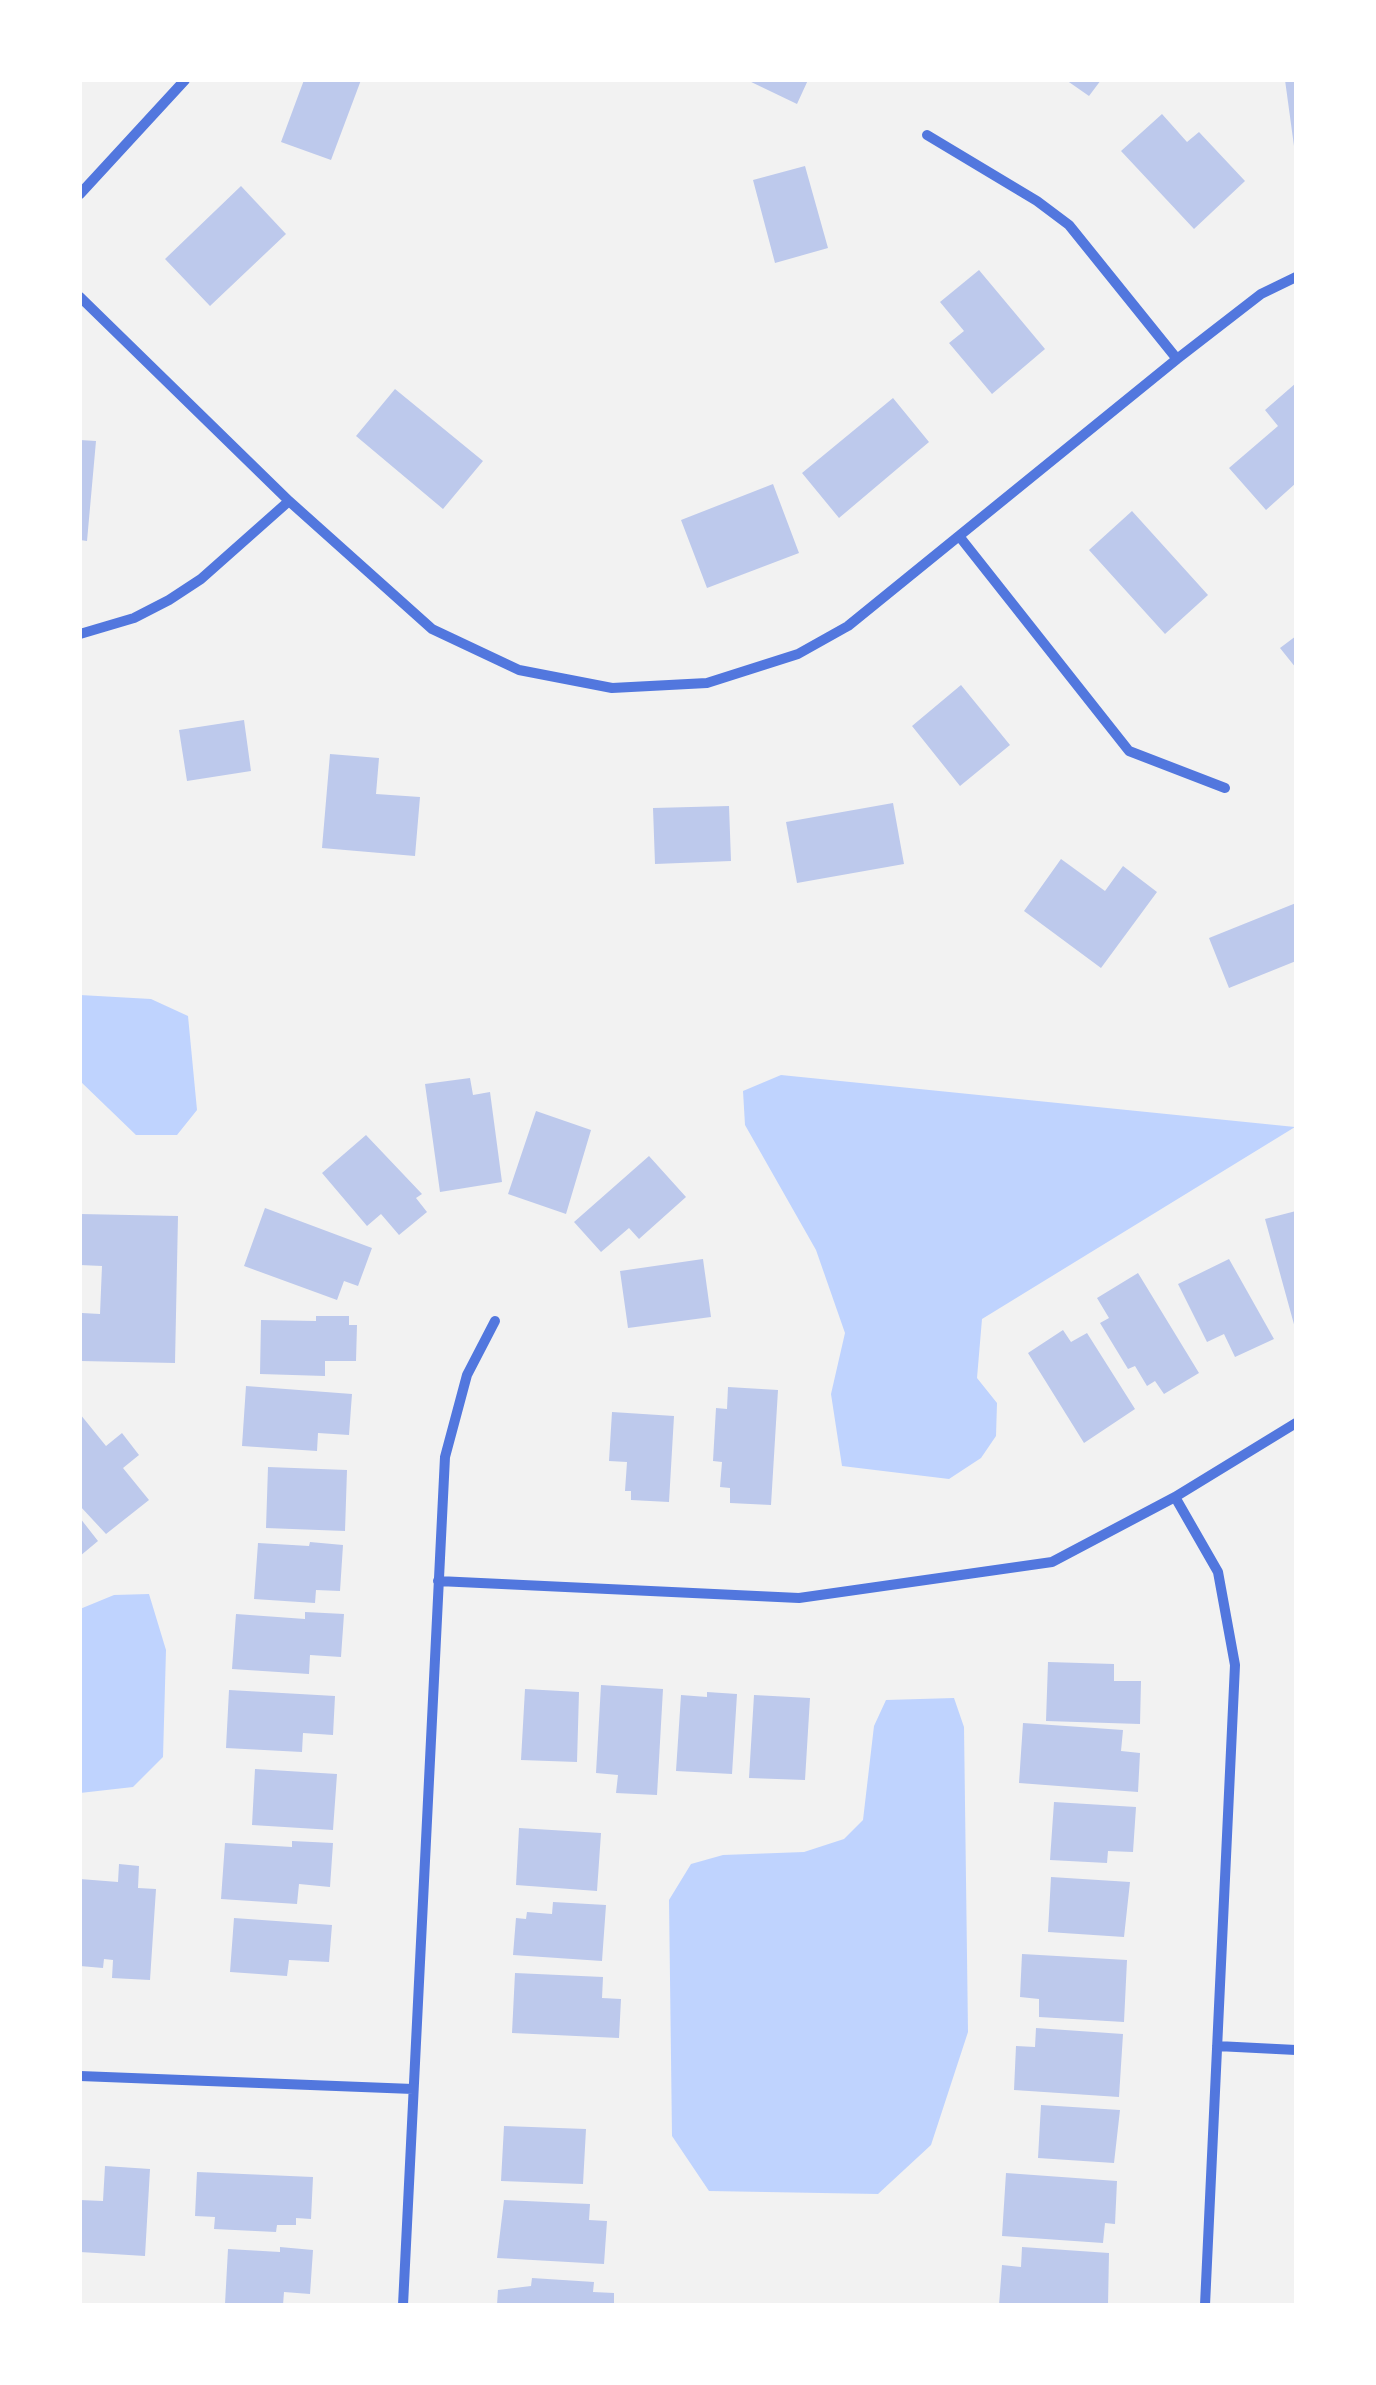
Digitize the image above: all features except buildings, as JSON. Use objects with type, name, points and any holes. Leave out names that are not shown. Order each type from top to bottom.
[{"type":"street","points":[[80,194],[185,80]]},
{"type":"street","points":[[927,135],[1038,201],[1069,226],[1177,359]]},
{"type":"street","points":[[80,297],[289,501],[432,628],[519,670],[612,688],[707,683],[798,654],[848,626],[1177,359],[1261,294],[1296,277]]},
{"type":"street","points":[[80,634],[134,618],[185,590],[289,501]]},
{"type":"street","points":[[959,536],[1128,751],[1225,788]]},
{"type":"street","points":[[403,2305],[444,1457],[466,1375],[495,1322]]},
{"type":"street","points":[[438,1582],[798,1598],[1052,1562],[1175,1497],[1296,1424]]},
{"type":"street","points":[[1175,1497],[1218,1572],[1235,1665],[1205,2305]]},
{"type":"street","points":[[1217,2046],[1296,2050]]},
{"type":"street","points":[[80,2076],[413,2089]]},
{"type":"water","points":[[80,995],[151,999],[188,1016],[197,1110],[177,1135],[136,1135],[80,1081]]},
{"type":"water","points":[[781,1075],[1295,1127],[982,1319],[977,1378],[997,1403],[996,1436],[981,1458],[949,1479],[842,1466],[831,1394],[845,1333],[816,1250],[745,1125],[743,1091]]},
{"type":"water","points":[[149,1594],[166,1650],[163,1757],[133,1787],[80,1793],[80,1609],[114,1595]]},
{"type":"water","points":[[954,1698],[964,1727],[968,2032],[931,2145],[878,2194],[709,2191],[672,2136],[669,1900],[691,1864],[723,1855],[804,1852],[844,1839],[863,1820],[874,1726],[886,1700]]}]
